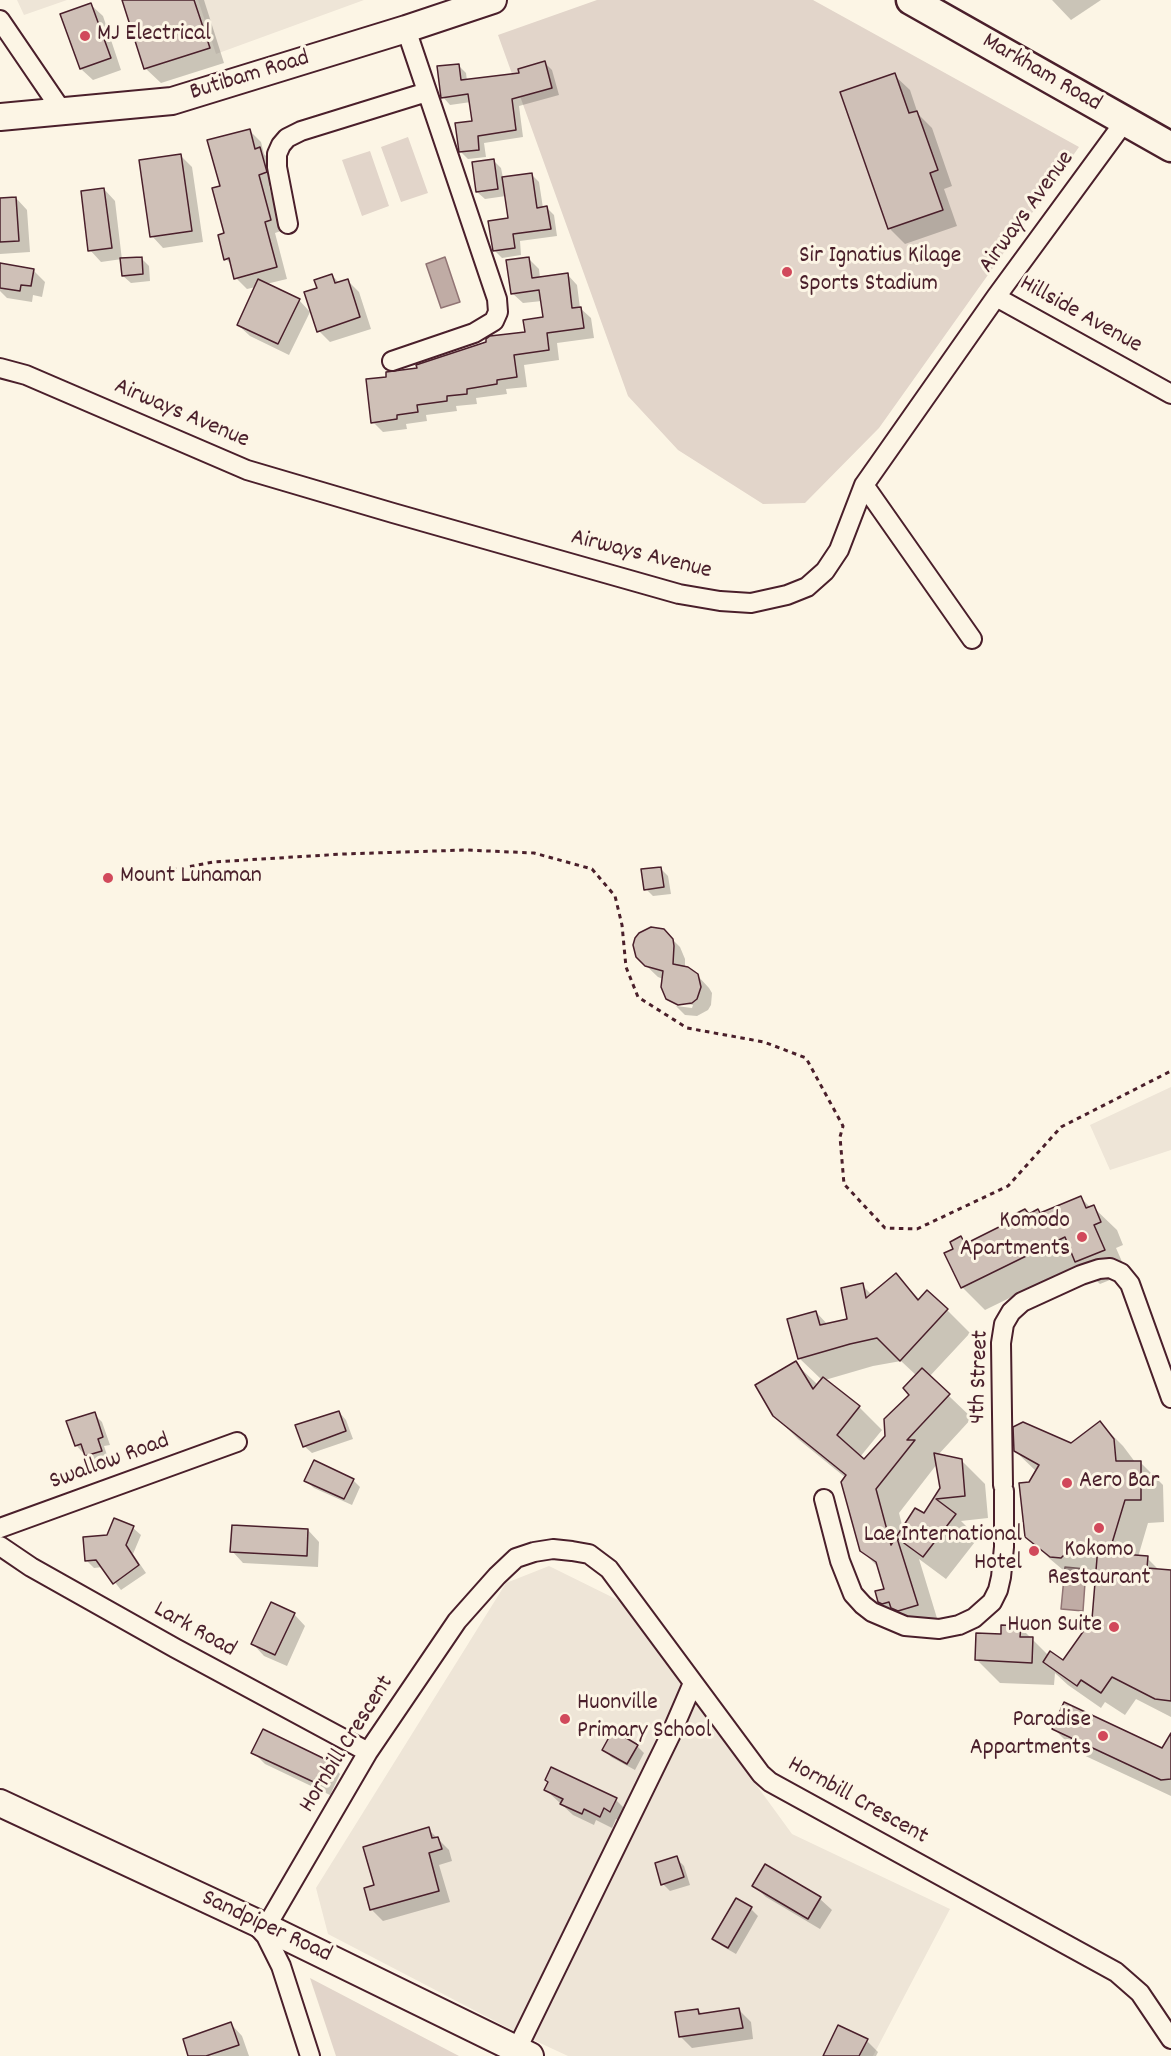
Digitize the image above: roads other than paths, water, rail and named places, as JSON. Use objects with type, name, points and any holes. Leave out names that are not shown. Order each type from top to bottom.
[{"type":"main road","name":"Markham Road","points":[[911,0],[1171,147]]},
{"type":"street","name":"Butibam Road","points":[[0,117],[172,101],[493,0]]},
{"type":"street","points":[[0,20],[62,111]]},
{"type":"street","points":[[392,361],[474,333],[494,321],[498,312],[497,299],[406,29]]},
{"type":"street","points":[[288,224],[277,167],[277,154],[287,138],[301,131],[427,92]]},
{"type":"street","name":"Airways Avenue","points":[[0,368],[26,375],[247,470],[679,594],[720,601],[751,603],[787,595],[807,587],[825,571],[839,550],[864,486],[996,297],[1125,121]]},
{"type":"street","name":"Hillside Avenue","points":[[996,297],[1171,394]]},
{"type":"street","points":[[864,486],[972,639]]},
{"type":"street","name":"4th Street","points":[[824,1499],[840,1561],[853,1593],[862,1605],[904,1626],[939,1629],[960,1625],[974,1618],[992,1602],[1001,1577],[1004,1547],[1002,1343],[1004,1324],[1011,1312],[1022,1302],[1081,1275],[1110,1268],[1120,1273],[1130,1284],[1171,1398]]},
{"type":"street","name":"Swallow Road","points":[[0,1528],[237,1442]]},
{"type":"street","name":"Lark Road","points":[[0,1546],[31,1567],[175,1648],[368,1752]]},
{"type":"street","name":"Hornbill Crescent","points":[[260,1925],[368,1752],[457,1622],[516,1558],[553,1549],[589,1554],[609,1569],[761,1774],[770,1782],[1116,1972],[1140,1993],[1171,2039]]},
{"type":"street","points":[[524,2053],[693,1683]]},
{"type":"street","name":"Sandpiper Road","points":[[0,1803],[260,1925],[524,2053]]},
{"type":"street","points":[[260,1925],[281,1966],[310,2056]]},
{"type":"place","name":"MJ Electrical","points":[[85,36]]},
{"type":"place","name":"Sir Ignatius Kilage Sports Stadium","points":[[787,272]]},
{"type":"place","name":"Mount Lunaman","points":[[108,878]]},
{"type":"place","name":"Komodo Apartments","points":[[1082,1237]]},
{"type":"place","name":"Aero Bar","points":[[1067,1483]]},
{"type":"place","name":"Kokomo Restaurant","points":[[1099,1528]]},
{"type":"place","name":"Lae International Hotel","points":[[1034,1551]]},
{"type":"place","name":"Huon Suite","points":[[1114,1627]]},
{"type":"place","name":"Huonville Primary School","points":[[565,1719]]},
{"type":"place","name":"Paradise Appartments","points":[[1103,1736]]}]
